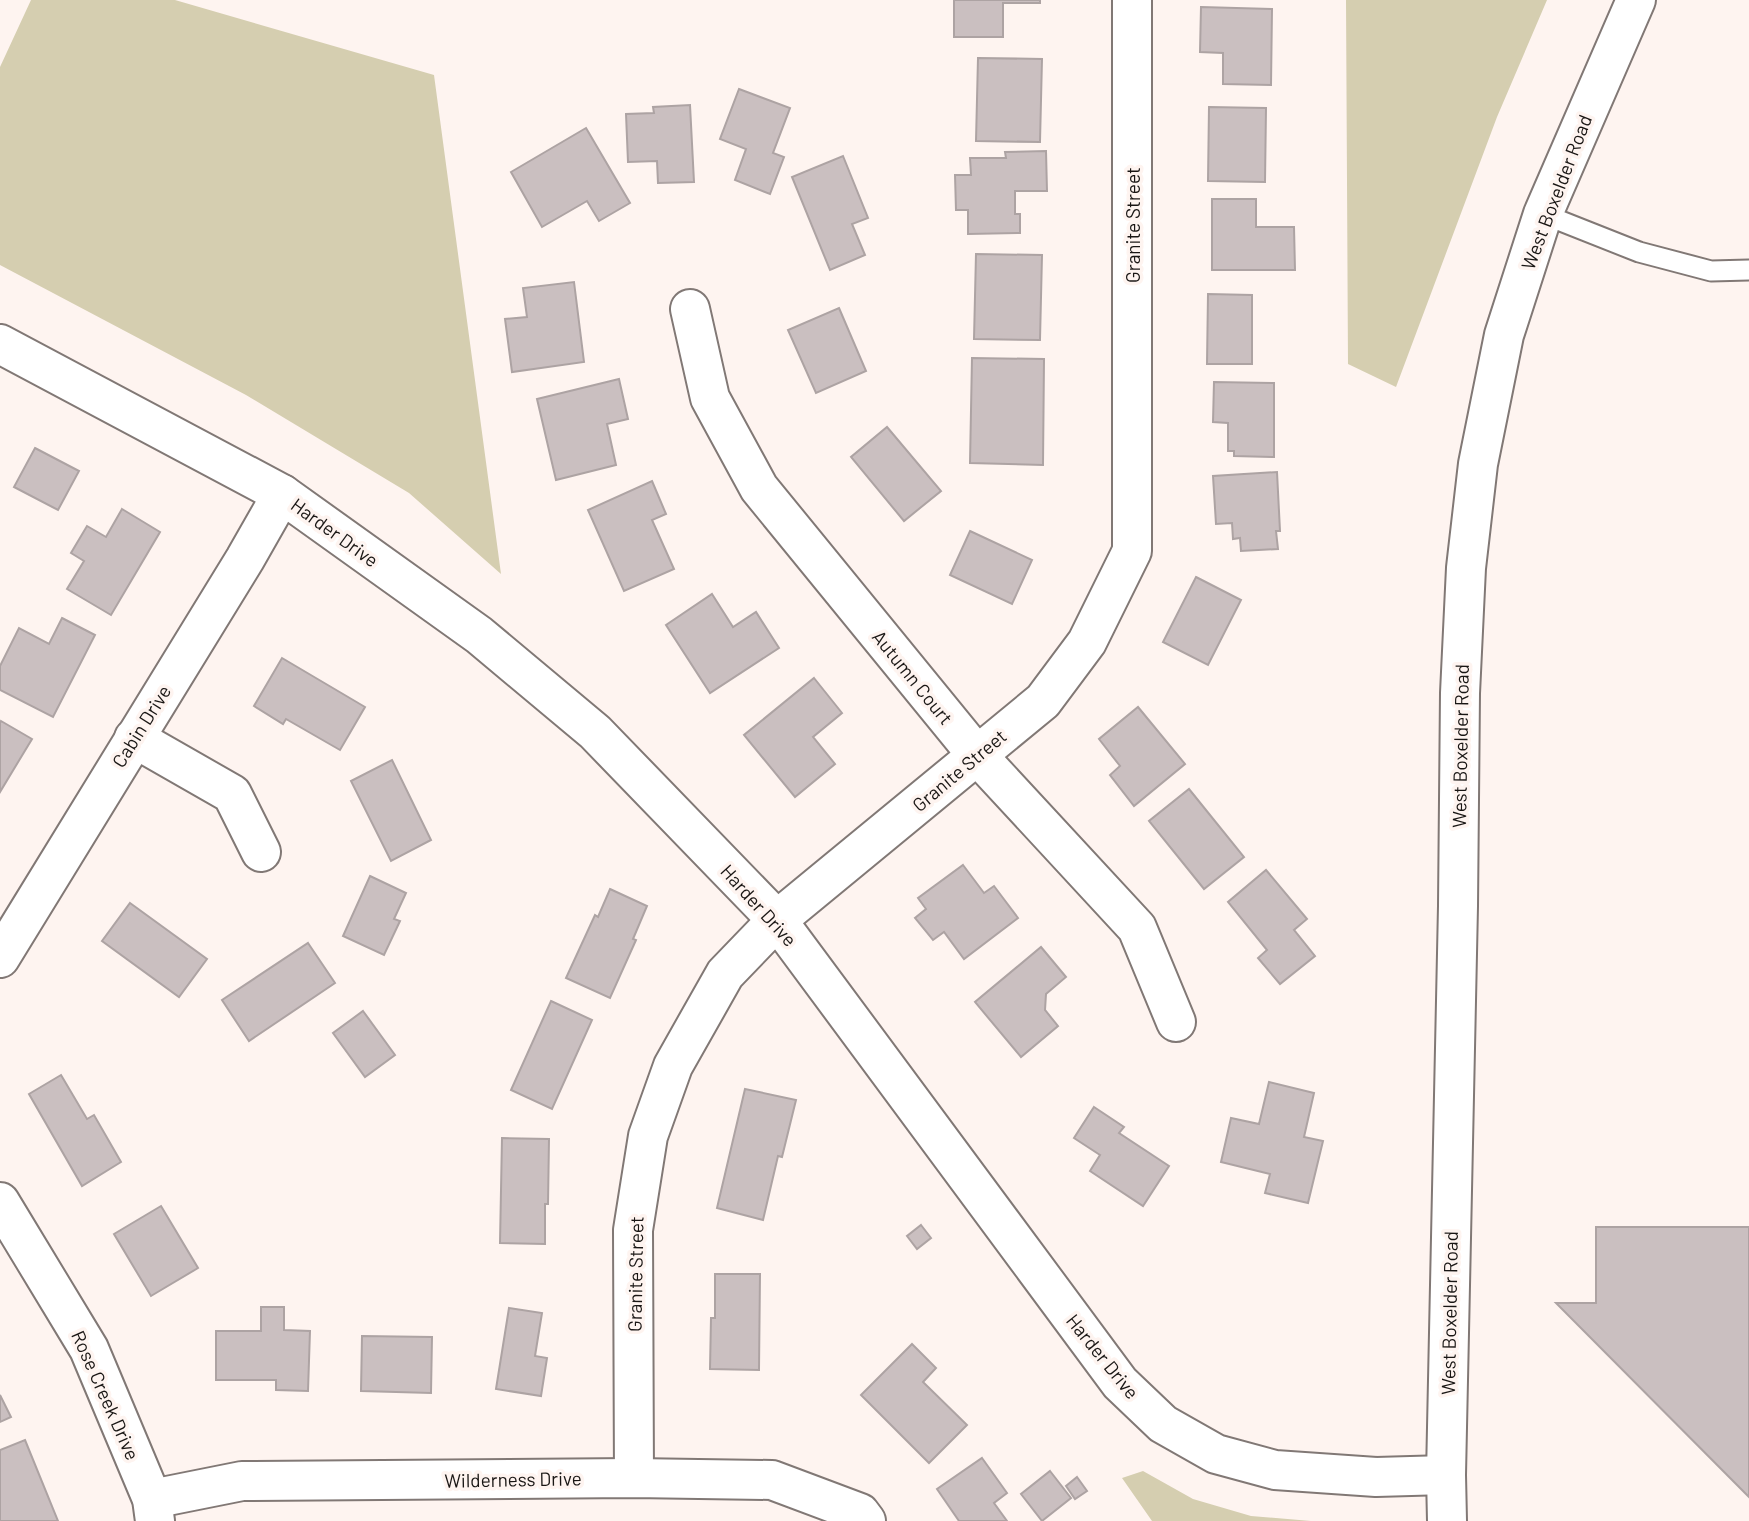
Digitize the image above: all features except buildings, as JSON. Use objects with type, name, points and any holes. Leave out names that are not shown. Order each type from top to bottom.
[{"type":"street","name":"Granite Street","points":[[634,1478],[633,1230],[648,1136],[673,1066],[725,974],[777,920],[1043,701],[1087,642],[1132,551],[1132,0]]},
{"type":"street","name":"West Boxelder Road","points":[[1447,1521],[1460,693],[1466,568],[1478,464],[1504,335],[1543,214],[1636,0]]},
{"type":"street","name":"Autumn Court","points":[[690,309],[710,398],[758,488],[977,755],[1137,928],[1176,1022]]},
{"type":"street","name":"Harder Drive","points":[[0,344],[282,494],[479,635],[595,732],[777,920],[1120,1383],[1163,1424],[1216,1454],[1275,1470],[1376,1477],[1446,1475]]},
{"type":"street","name":"Cabin Drive","points":[[0,958],[245,559],[282,494]]},
{"type":"street","points":[[134,738],[233,794],[261,852]]},
{"type":"street","name":"Rose Creek Drive","points":[[0,1202],[89,1349],[153,1510]]},
{"type":"street","name":"Wilderness Drive","points":[[153,1510],[242,1481],[634,1478],[772,1480],[860,1513],[866,1521]]},
{"type":"lane","points":[[1543,214],[1639,253],[1712,271],[1749,270]]},
{"type":"shaded area","points":[[31,0],[175,0],[434,75],[501,574],[409,493],[246,395],[0,265],[0,67]]},
{"type":"shaded area","points":[[1346,0],[1547,0],[1497,117],[1396,387],[1348,364]]},
{"type":"shaded area","points":[[1143,1471],[1193,1499],[1251,1516],[1311,1521],[1152,1521],[1122,1478]]}]
